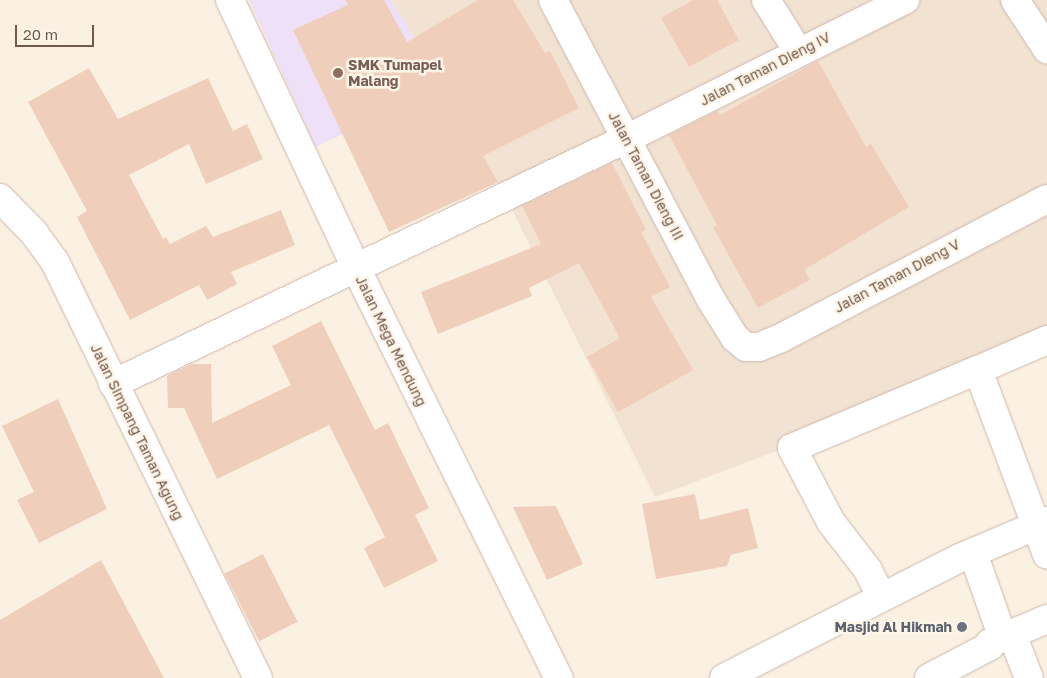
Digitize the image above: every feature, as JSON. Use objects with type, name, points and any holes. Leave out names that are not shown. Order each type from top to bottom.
[{"type":"street","name":"Jalan Mega Mendung","points":[[230,0],[356,268],[558,676]]},
{"type":"street","name":"Jalan Taman Dieng III","points":[[553,0],[710,298],[735,338],[746,347]]},
{"type":"street","points":[[766,0],[798,51]]},
{"type":"street","name":"Jalan Taman Dieng IV","points":[[113,384],[626,139],[798,51],[904,0]]},
{"type":"street","points":[[1015,0],[1047,49]]},
{"type":"street","name":"Jalan Simpang Taman Agung","points":[[0,198],[34,233],[55,262],[258,678]]},
{"type":"street","name":"Jalan Taman Dieng V","points":[[746,347],[759,348],[781,338],[1047,198]]},
{"type":"street","points":[[881,596],[868,570],[831,522],[792,448],[1047,340]]},
{"type":"street","points":[[978,370],[1041,523],[1047,556]]},
{"type":"street","points":[[724,678],[881,596],[1041,523]]},
{"type":"street","points":[[973,553],[1007,636],[1029,678]]},
{"type":"street","points":[[929,678],[1007,636],[1047,619]]},
{"type":"shaded area","points":[[249,0],[392,0],[443,86],[316,147]]},
{"type":"shaded area","points":[[392,0],[1047,0],[1047,336],[779,450],[655,497],[498,182]]},
{"type":"building","points":[[345,0],[384,0],[407,42],[478,0],[513,0],[545,53],[550,51],[579,108],[483,156],[498,182],[389,232],[293,30],[348,5]]},
{"type":"building","points":[[693,0],[717,0],[739,40],[689,67],[661,18]]},
{"type":"building","points":[[818,61],[866,147],[871,144],[909,207],[804,270],[810,280],[758,308],[713,227],[717,225],[669,135],[717,111],[720,115]]},
{"type":"building","points":[[89,68],[118,119],[208,78],[233,131],[247,124],[263,159],[206,184],[189,144],[129,175],[163,239],[166,237],[170,244],[206,226],[213,237],[281,210],[295,245],[231,272],[237,284],[207,300],[199,285],[130,320],[77,217],[87,211],[28,102]]},
{"type":"building","points":[[612,163],[646,230],[641,232],[670,287],[651,297],[693,370],[618,412],[587,357],[620,338],[579,263],[529,288],[532,296],[438,334],[421,292],[541,244],[522,206]]},
{"type":"building","points":[[321,321],[375,430],[388,423],[429,508],[415,515],[438,561],[384,588],[364,548],[385,537],[329,425],[217,479],[184,408],[168,408],[167,376],[191,364],[211,364],[212,423],[291,385],[272,346]]},
{"type":"building","points":[[58,399],[107,509],[39,543],[17,500],[34,492],[2,426]]},
{"type":"building","points":[[695,494],[700,520],[748,508],[758,548],[731,555],[727,566],[656,579],[642,504]]},
{"type":"building","points":[[556,506],[583,564],[547,580],[513,507]]},
{"type":"building","points":[[263,554],[298,622],[259,641],[225,574]]},
{"type":"building","points":[[101,560],[164,678],[0,678],[0,620]]},
{"type":"place","name":"SMK Tumapel Malang","points":[[338,73]]},
{"type":"place","name":"Masjid Al Hikmah","points":[[962,627]]}]
